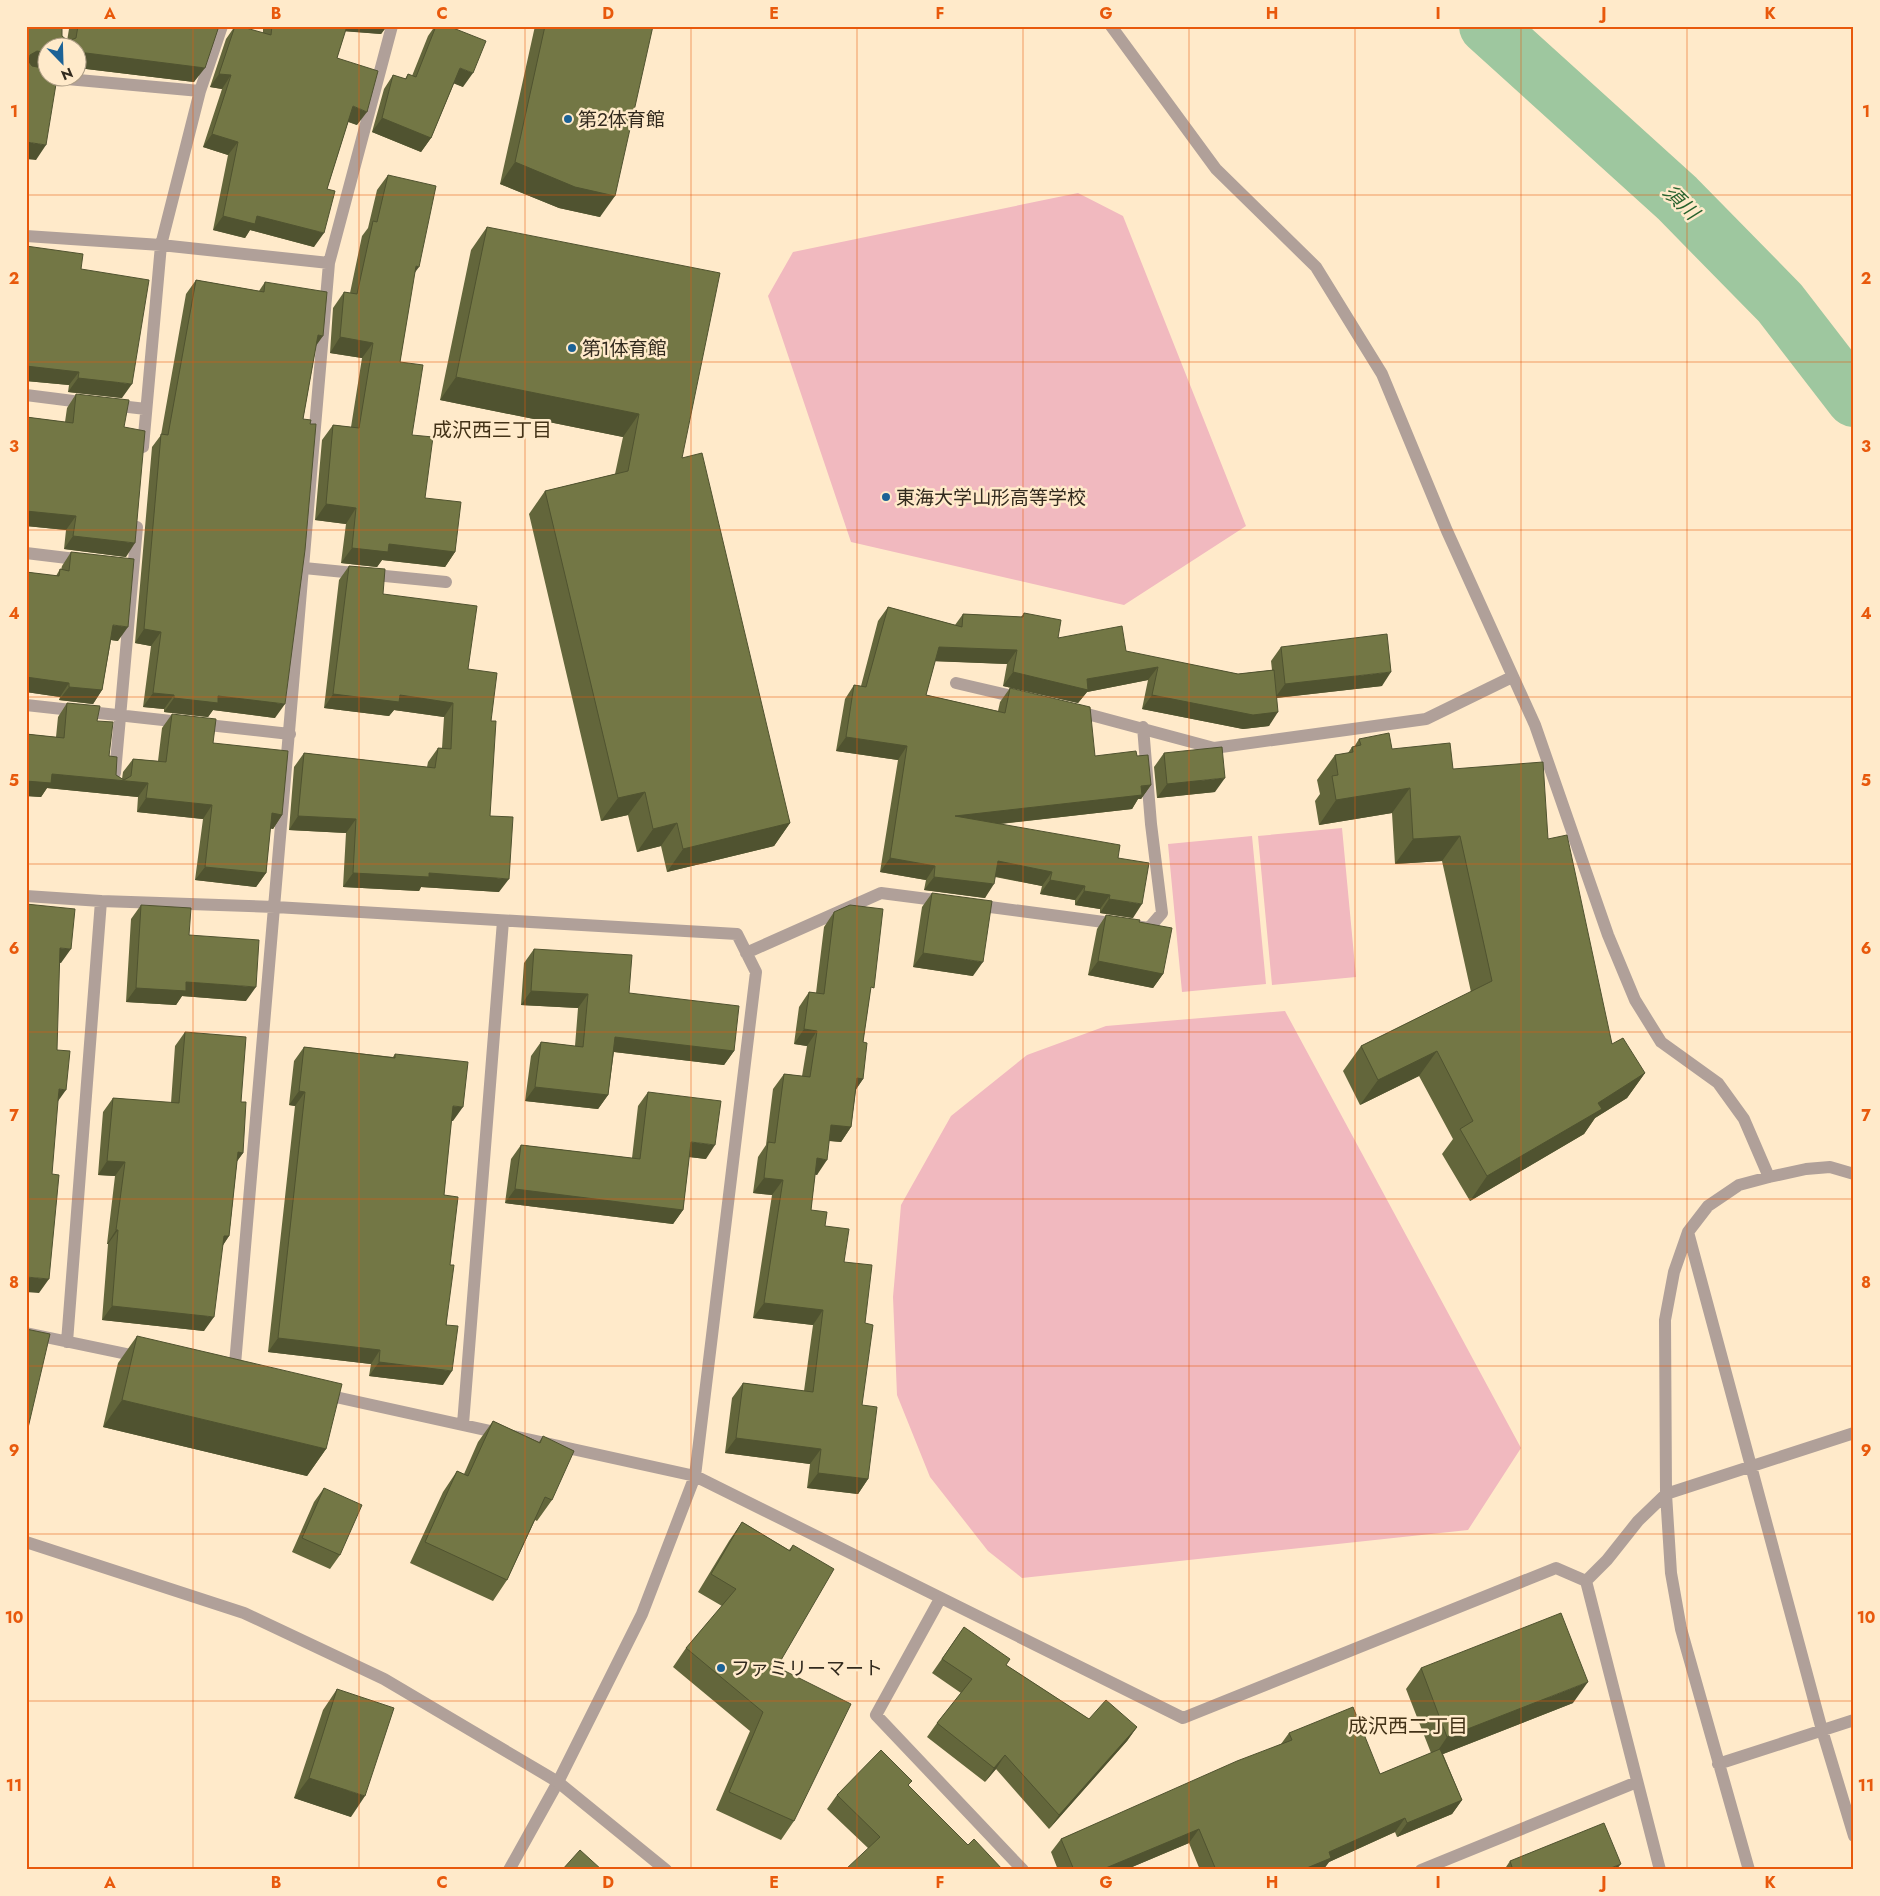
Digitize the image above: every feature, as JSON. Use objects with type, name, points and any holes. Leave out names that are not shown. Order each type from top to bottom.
[{"type":"street","points":[[142,458],[161,245],[200,92],[222,26]]},
{"type":"street","points":[[233,1376],[290,734],[329,263],[392,26]]},
{"type":"street","points":[[1111,26],[1216,169],[1316,267],[1382,374],[1447,531],[1512,677],[1536,725],[1608,935],[1635,1000],[1661,1042],[1718,1083],[1744,1119],[1769,1177]]},
{"type":"street","points":[[88,81],[200,92]]},
{"type":"street","points":[[26,236],[161,245],[329,263]]},
{"type":"street","points":[[26,396],[146,409]]},
{"type":"street","points":[[114,786],[121,715],[129,565],[138,517]]},
{"type":"street","points":[[26,553],[94,561]]},
{"type":"street","points":[[304,568],[446,582]]},
{"type":"street","points":[[1059,707],[1143,727],[1214,748],[1426,719],[1512,677]]},
{"type":"street","points":[[956,683],[1031,701]]},
{"type":"street","points":[[26,705],[290,734]]},
{"type":"street","points":[[746,953],[881,893],[1149,928],[1162,913],[1151,824],[1143,727]]},
{"type":"street","points":[[26,896],[101,901],[275,907],[737,934],[756,972],[695,1476],[642,1614],[558,1782],[509,1870]]},
{"type":"street","points":[[67,1342],[101,901]]},
{"type":"street","points":[[463,1424],[503,921]]},
{"type":"street","points":[[1749,1870],[1681,1628],[1671,1573],[1666,1494],[1665,1320],[1674,1272],[1688,1232],[1708,1206],[1739,1185],[1769,1177],[1806,1169],[1830,1168],[1854,1174]]},
{"type":"street","points":[[1688,1232],[1822,1730],[1854,1836]]},
{"type":"street","points":[[26,1333],[155,1360]]},
{"type":"street","points":[[310,1392],[695,1476],[1183,1718],[1556,1568],[1586,1581]]},
{"type":"street","points":[[1586,1581],[1638,1521],[1666,1494],[1752,1468],[1854,1433]]},
{"type":"street","points":[[26,1542],[244,1613],[384,1680],[558,1782],[666,1870]]},
{"type":"street","points":[[1586,1581],[1660,1870]]},
{"type":"street","points":[[940,1599],[876,1716],[1023,1870]]},
{"type":"street","points":[[1718,1764],[1854,1720]]},
{"type":"street","points":[[1421,1870],[1637,1782]]},
{"type":"shaded area","points":[[1078,193],[1123,216],[1246,526],[1124,605],[851,542],[768,296],[793,252]]},
{"type":"shaded area","points":[[1342,828],[1356,977],[1272,985],[1258,836]]},
{"type":"shaded area","points":[[1252,836],[1266,984],[1182,992],[1168,844]]},
{"type":"shaded area","points":[[1285,1011],[1521,1448],[1468,1530],[1022,1578],[988,1551],[930,1477],[897,1395],[893,1297],[901,1205],[951,1116],[1027,1055],[1106,1026]]},
{"type":"building","points":[[26,26],[62,26],[62,36],[64,38],[38,38],[38,51],[30,55],[29,62],[32,66],[38,67],[38,88],[55,88],[46,145],[26,142]]},
{"type":"building","points":[[78,26],[219,26],[205,68],[88,53],[88,38],[76,38]]},
{"type":"building","points":[[235,26],[271,35],[272,26],[347,26],[337,58],[378,71],[367,112],[353,106],[327,189],[335,191],[324,233],[257,216],[255,224],[223,216],[238,142],[212,134],[231,75],[219,74]]},
{"type":"building","points":[[436,26],[448,26],[486,41],[473,73],[460,68],[431,138],[382,118],[393,75],[406,79],[408,74],[416,77]]},
{"type":"building","name":"第2体育館","points":[[545,26],[653,26],[615,196],[575,187],[515,162]]},
{"type":"building","points":[[388,175],[436,186],[419,267],[416,266],[400,362],[423,365],[412,435],[433,437],[425,498],[461,502],[455,552],[389,544],[388,552],[352,548],[356,508],[326,504],[333,425],[359,428],[373,343],[340,337],[344,292],[357,294],[373,221],[377,222]]},
{"type":"building","points":[[487,227],[720,273],[682,458],[702,453],[790,823],[683,849],[677,823],[653,829],[645,792],[618,798],[545,491],[628,471],[639,414],[456,377]]},
{"type":"building","points":[[26,246],[83,254],[81,269],[149,280],[132,384],[78,378],[79,372],[26,366]]},
{"type":"building","points":[[196,280],[264,292],[265,282],[327,292],[323,336],[318,335],[303,419],[311,420],[310,424],[316,424],[305,550],[285,704],[218,696],[218,703],[174,698],[174,695],[153,693],[161,632],[144,629],[161,434],[168,435]]},
{"type":"building","points":[[76,394],[129,400],[124,427],[145,431],[135,543],[73,536],[76,516],[26,511],[26,417],[73,423]]},
{"type":"building","points":[[71,552],[134,559],[128,627],[113,625],[102,690],[69,687],[69,683],[26,677],[26,572],[59,576],[60,569],[69,571]]},
{"type":"building","points":[[349,566],[385,569],[383,594],[477,606],[468,669],[497,673],[491,721],[496,721],[490,816],[513,817],[509,879],[429,873],[429,877],[353,873],[356,819],[298,816],[304,753],[435,768],[438,748],[451,749],[453,703],[400,695],[399,702],[333,694]]},
{"type":"building","points":[[888,607],[962,627],[963,614],[1023,617],[1024,613],[1061,620],[1058,638],[1122,626],[1126,651],[1238,674],[1274,670],[1278,712],[1253,715],[1152,695],[1158,667],[1087,679],[1088,690],[1013,672],[1017,650],[939,647],[926,695],[1005,713],[1010,688],[1090,707],[1095,756],[1136,751],[1137,756],[1148,755],[1151,785],[1141,786],[1142,795],[955,816],[1120,845],[1118,858],[1149,863],[1142,904],[1109,899],[1110,895],[1084,891],[1085,886],[1050,880],[1052,872],[998,861],[994,884],[934,877],[935,866],[890,858],[907,746],[846,737],[854,685],[866,687]]},
{"type":"building","points":[[1387,634],[1391,672],[1285,684],[1281,647]]},
{"type":"building","points":[[67,703],[100,706],[97,721],[113,722],[109,756],[117,757],[116,775],[124,780],[131,776],[133,759],[166,762],[172,714],[216,719],[213,743],[288,751],[282,815],[272,813],[266,873],[205,867],[212,805],[146,798],[148,783],[52,774],[51,783],[26,781],[26,734],[64,738]]},
{"type":"building","points":[[1389,733],[1392,749],[1450,743],[1453,769],[1543,762],[1548,839],[1567,835],[1612,1044],[1623,1038],[1645,1073],[1598,1103],[1602,1109],[1487,1176],[1460,1129],[1473,1121],[1437,1051],[1378,1080],[1361,1046],[1492,981],[1460,836],[1413,839],[1410,788],[1336,800],[1332,776],[1338,775],[1335,755],[1353,752],[1352,747],[1361,745],[1359,739]]},
{"type":"building","points":[[1222,747],[1225,778],[1167,784],[1164,753]]},
{"type":"building","points":[[932,893],[992,901],[983,962],[923,953]]},
{"type":"building","points":[[26,904],[75,909],[71,949],[60,948],[57,1050],[70,1051],[66,1090],[59,1089],[52,1174],[59,1175],[49,1279],[26,1277]]},
{"type":"building","points":[[141,905],[191,908],[189,935],[259,940],[256,987],[186,982],[186,991],[136,988]]},
{"type":"building","points":[[850,905],[883,909],[874,988],[871,987],[863,1042],[867,1043],[863,1079],[857,1078],[851,1127],[831,1125],[827,1160],[817,1158],[811,1210],[827,1212],[825,1226],[849,1229],[844,1262],[872,1265],[865,1323],[873,1325],[862,1405],[877,1407],[868,1479],[818,1473],[821,1449],[736,1438],[743,1383],[813,1392],[823,1310],[764,1303],[783,1180],[764,1178],[768,1142],[775,1143],[784,1074],[810,1077],[817,1031],[804,1029],[809,992],[824,994],[834,912]]},
{"type":"building","points":[[1106,915],[1140,920],[1139,922],[1172,928],[1163,974],[1098,961]]},
{"type":"building","points":[[534,949],[632,955],[629,993],[739,1006],[734,1051],[615,1037],[608,1095],[535,1087],[541,1042],[583,1047],[588,994],[531,991]]},
{"type":"building","points":[[185,1032],[246,1037],[241,1102],[246,1102],[243,1153],[238,1152],[229,1236],[224,1236],[214,1317],[112,1306],[118,1230],[116,1230],[125,1162],[107,1161],[113,1098],[179,1103]]},
{"type":"building","points":[[304,1047],[395,1058],[395,1054],[468,1062],[463,1107],[453,1106],[444,1195],[458,1197],[450,1265],[454,1265],[446,1325],[458,1326],[452,1371],[379,1362],[380,1350],[278,1338],[305,1092],[299,1091]]},
{"type":"building","points":[[648,1092],[721,1101],[715,1145],[691,1142],[683,1210],[515,1189],[521,1145],[640,1159]]},
{"type":"building","points":[[26,1329],[50,1334],[28,1428],[26,1428]]},
{"type":"building","points":[[137,1336],[342,1384],[326,1449],[122,1400]]},
{"type":"building","points":[[493,1421],[540,1443],[543,1436],[574,1451],[552,1500],[545,1497],[507,1580],[425,1542],[457,1471],[468,1476]]},
{"type":"building","points":[[324,1488],[362,1505],[340,1555],[302,1538]]},
{"type":"building","points":[[742,1522],[790,1551],[793,1545],[834,1569],[777,1667],[851,1704],[794,1821],[729,1792],[763,1712],[686,1648],[736,1589],[711,1574]]},
{"type":"building","points":[[1561,1613],[1588,1682],[1447,1737],[1421,1668]]},
{"type":"building","points":[[964,1627],[1010,1659],[1006,1665],[1089,1719],[1106,1700],[1137,1727],[1059,1815],[1005,1755],[994,1768],[937,1723],[972,1679],[942,1659]]},
{"type":"building","points":[[337,1689],[394,1708],[365,1796],[309,1778]]},
{"type":"building","points":[[1353,1707],[1380,1774],[1440,1749],[1462,1800],[1407,1823],[1405,1818],[1329,1852],[1331,1858],[1302,1870],[1216,1870],[1199,1829],[1101,1870],[1074,1870],[1061,1839],[1237,1761],[1292,1740],[1289,1733]]},
{"type":"building","points":[[881,1750],[912,1781],[908,1785],[968,1845],[974,1839],[1003,1870],[845,1870],[880,1837],[837,1795]]},
{"type":"building","points":[[1604,1823],[1621,1864],[1606,1870],[1506,1870],[1512,1867],[1510,1861]]},
{"type":"building","points":[[580,1850],[602,1870],[562,1870]]},
{"type":"waterway","name":"須川","points":[[1487,26],[1677,198],[1780,303],[1854,399]]},
{"type":"place","name":"第2体育館","points":[[568,119]]},
{"type":"place","name":"第1体育館","points":[[572,348]]},
{"type":"place","name":"東海大学山形高等学校","points":[[886,497]]},
{"type":"place","name":"ファミリーマート","points":[[721,1668]]},
{"type":"district","name":"成沢西三丁目","points":[[492,430]]},
{"type":"district","name":"成沢西二丁目","points":[[1408,1726]]}]
